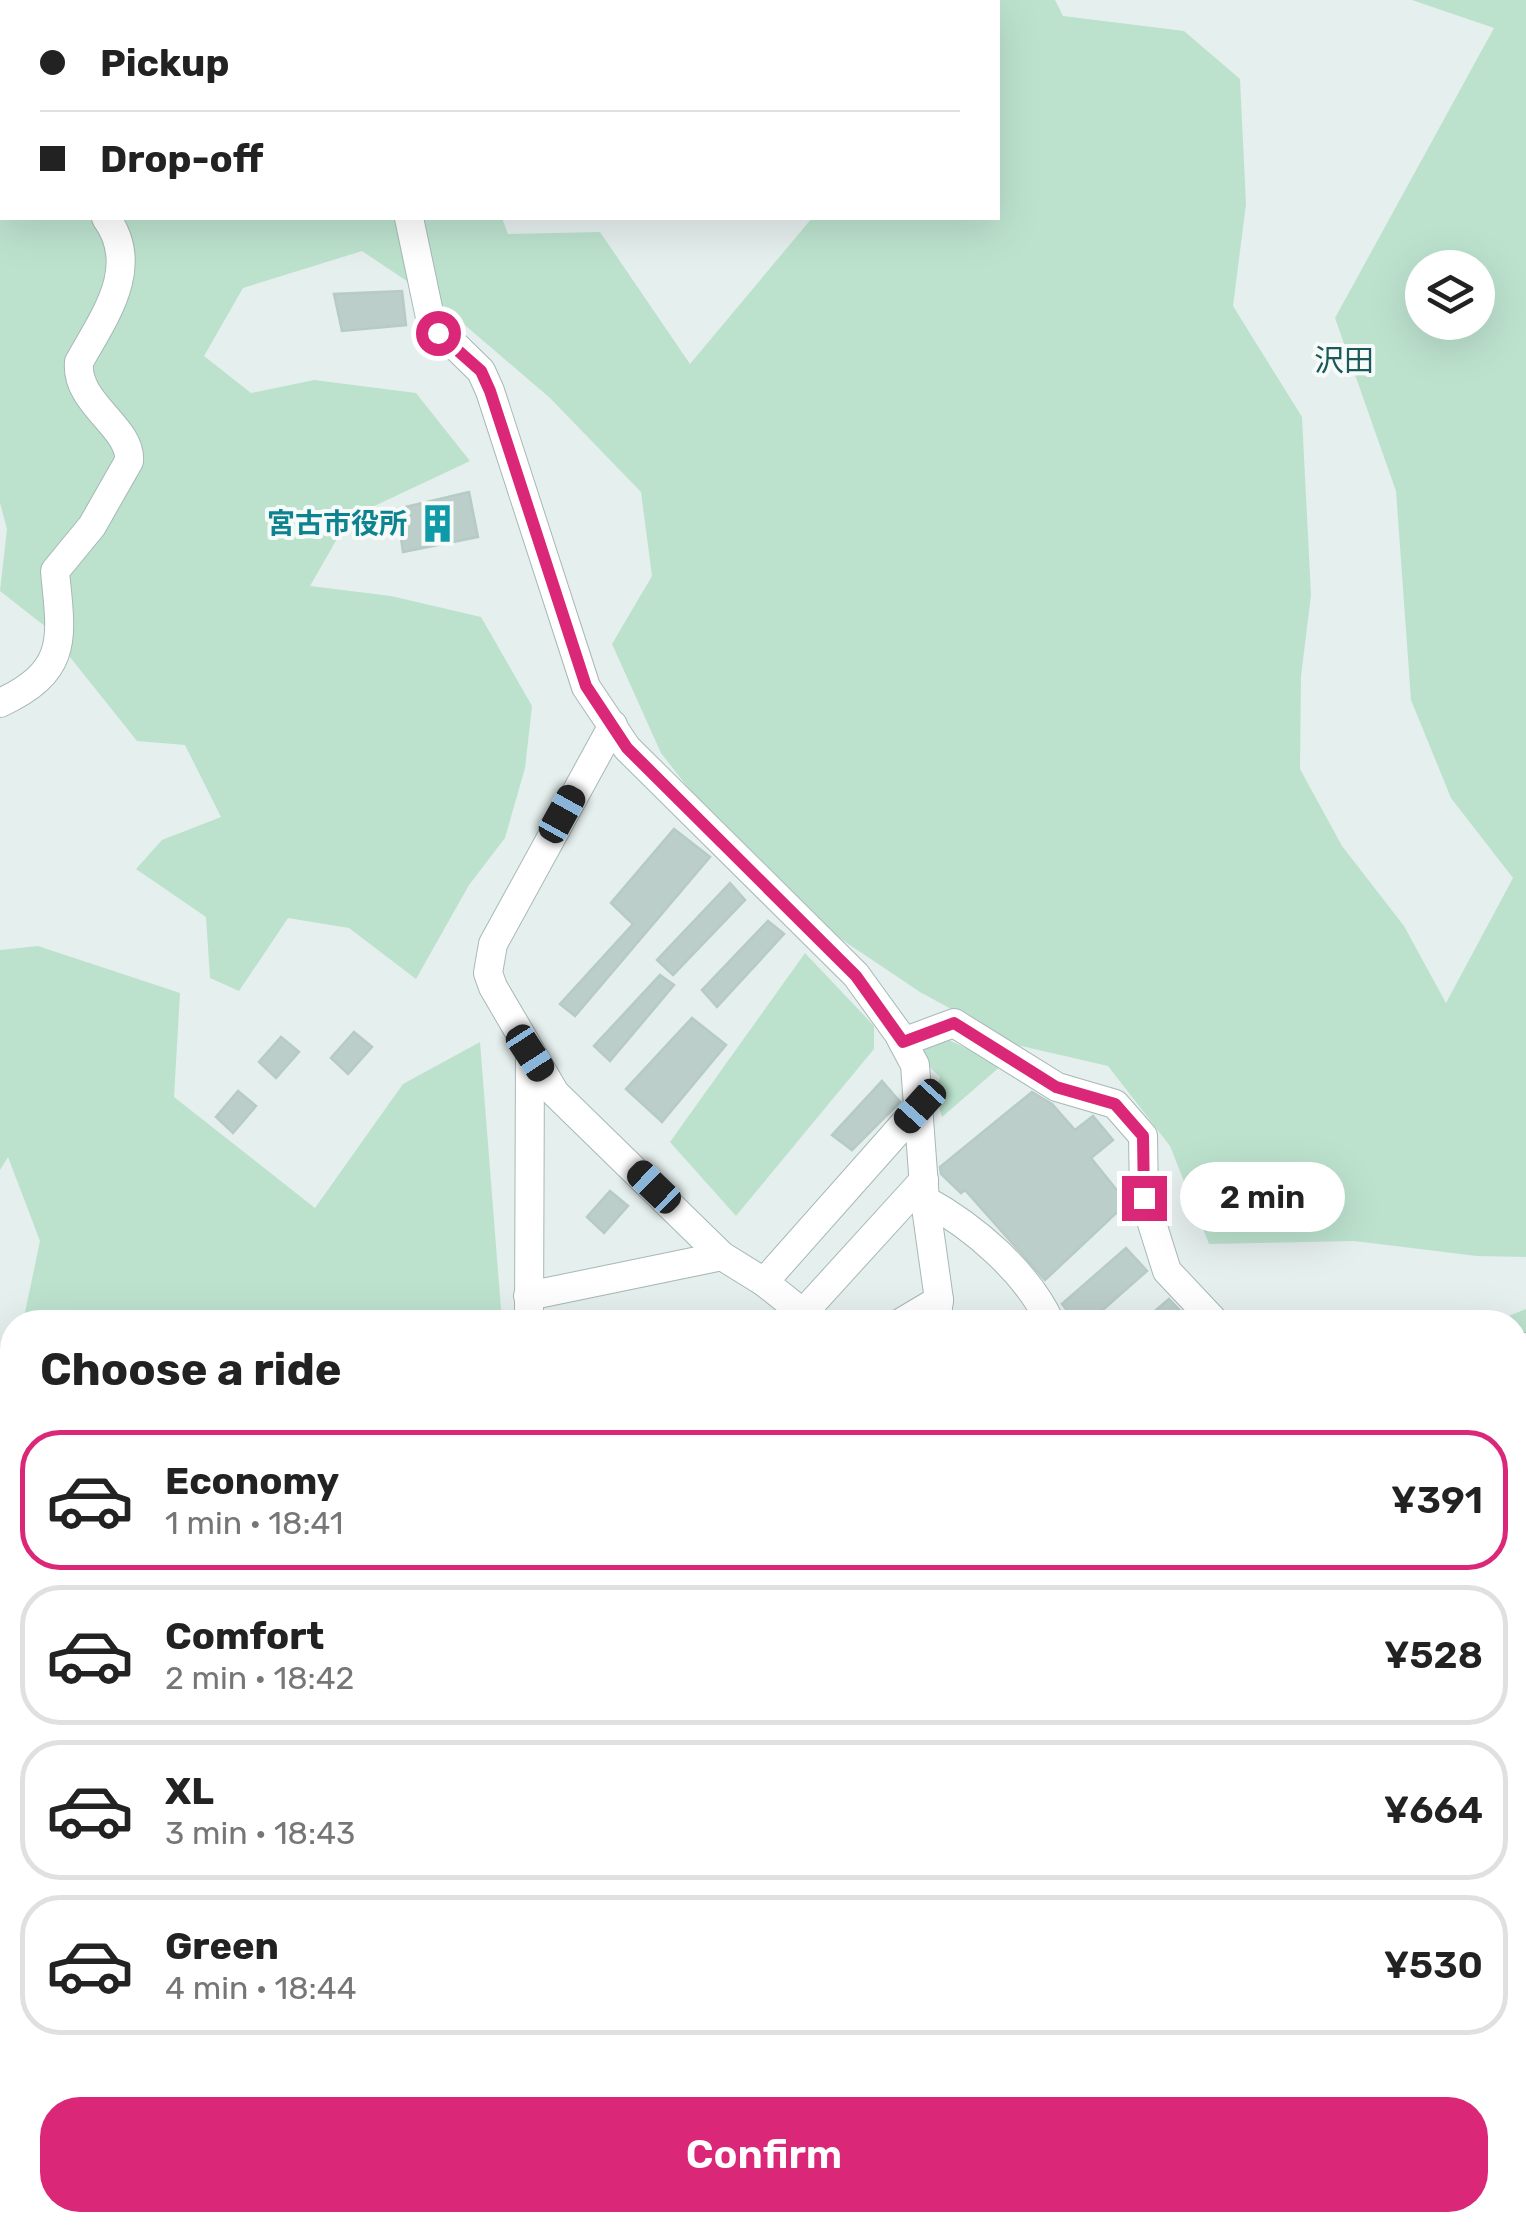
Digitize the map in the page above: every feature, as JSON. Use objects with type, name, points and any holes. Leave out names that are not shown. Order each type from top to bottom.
[{"type":"street","points":[[0,703],[48,670],[58,652],[62,619],[55,571],[92,526],[129,461],[126,445],[85,392],[78,374],[80,362],[118,291],[122,264],[117,232],[108,220]]},
{"type":"street","points":[[409,220],[431,322],[481,371],[490,391],[586,686],[627,748],[856,976],[915,1065],[938,1310]]},
{"type":"street","points":[[613,725],[493,944],[488,972],[493,988],[556,1093],[722,1256],[764,1282],[795,1310]]},
{"type":"street","points":[[903,1042],[954,1023],[1056,1087],[1115,1104],[1143,1136],[1144,1198],[1167,1272],[1204,1310]]},
{"type":"street","points":[[530,1053],[528,1309],[722,1256]]},
{"type":"street","points":[[764,1282],[920,1106]]},
{"type":"street","points":[[812,1310],[924,1190]]},
{"type":"street","points":[[924,1190],[1006,1262],[1041,1310]]},
{"type":"street","points":[[677,1209],[684,1266]]},
{"type":"green space","points":[[1000,0],[1055,0],[1063,16],[1184,31],[1240,79],[1246,204],[1233,306],[1302,417],[1311,595],[1301,676],[1300,769],[1342,846],[1404,926],[1446,1003],[1513,878],[1451,798],[1411,700],[1396,491],[1335,318],[1494,28],[1412,0],[1526,0],[1526,1257],[1477,1256],[1354,1241],[1209,1244],[1170,1146],[1108,1066],[1017,1045],[920,992],[844,941],[741,856],[661,753],[612,644],[652,576],[641,492],[550,398],[438,302],[362,251],[243,288],[204,356],[251,393],[314,380],[416,393],[470,461],[349,518],[310,586],[391,596],[481,617],[532,706],[525,768],[505,838],[469,885],[416,979],[349,928],[288,918],[239,991],[210,978],[206,917],[136,869],[162,840],[221,817],[185,745],[137,741],[46,627],[0,591],[7,529],[0,503],[0,220],[503,220],[508,234],[600,232],[690,364],[810,220],[1000,220]]},
{"type":"green space","points":[[38,946],[180,993],[174,1097],[315,1208],[403,1084],[480,1042],[501,1310],[26,1310],[40,1241],[8,1157],[0,1170],[0,950]]},
{"type":"green space","points":[[805,953],[874,1026],[874,1049],[736,1216],[670,1142]]},
{"type":"green space","points":[[938,1035],[1002,1065],[942,1117],[935,1092],[940,1077],[914,1052]]},
{"type":"building","points":[[402,291],[406,325],[342,331],[334,294]]},
{"type":"building","name":"宮古市役所","points":[[469,492],[478,537],[403,552],[397,509]]},
{"type":"building","points":[[674,829],[710,857],[575,1016],[560,1004],[633,924],[611,903]]},
{"type":"building","points":[[730,883],[745,900],[673,975],[657,960]]},
{"type":"building","points":[[768,921],[784,934],[717,1007],[702,990]]},
{"type":"building","points":[[660,975],[674,985],[610,1061],[594,1046]]},
{"type":"building","points":[[692,1018],[726,1045],[662,1122],[626,1089]]},
{"type":"building","points":[[354,1032],[372,1047],[348,1074],[331,1058]]},
{"type":"building","points":[[281,1037],[299,1052],[276,1078],[259,1062]]},
{"type":"building","points":[[882,1081],[900,1102],[852,1150],[832,1135]]},
{"type":"building","points":[[238,1091],[256,1106],[233,1133],[216,1117]]},
{"type":"building","points":[[1032,1092],[1052,1104],[1075,1130],[1093,1116],[1113,1140],[1091,1158],[1127,1203],[1045,1280],[965,1190],[961,1193],[941,1174],[940,1167]]},
{"type":"building","points":[[610,1191],[628,1206],[604,1233],[587,1217]]},
{"type":"building","points":[[1126,1248],[1147,1271],[1103,1310],[1067,1310],[1062,1304]]},
{"type":"building","points":[[1169,1299],[1180,1310],[1156,1310]]},
{"type":"place","name":"宮古市役所","points":[[437,523]]},
{"type":"district","name":"沢田","points":[[1344,361]]},
{"type":"route","points":[[438,333],[481,371],[586,686],[627,748],[856,976],[903,1042],[954,1023],[1056,1087],[1115,1104],[1143,1136],[1144,1198]]}]
